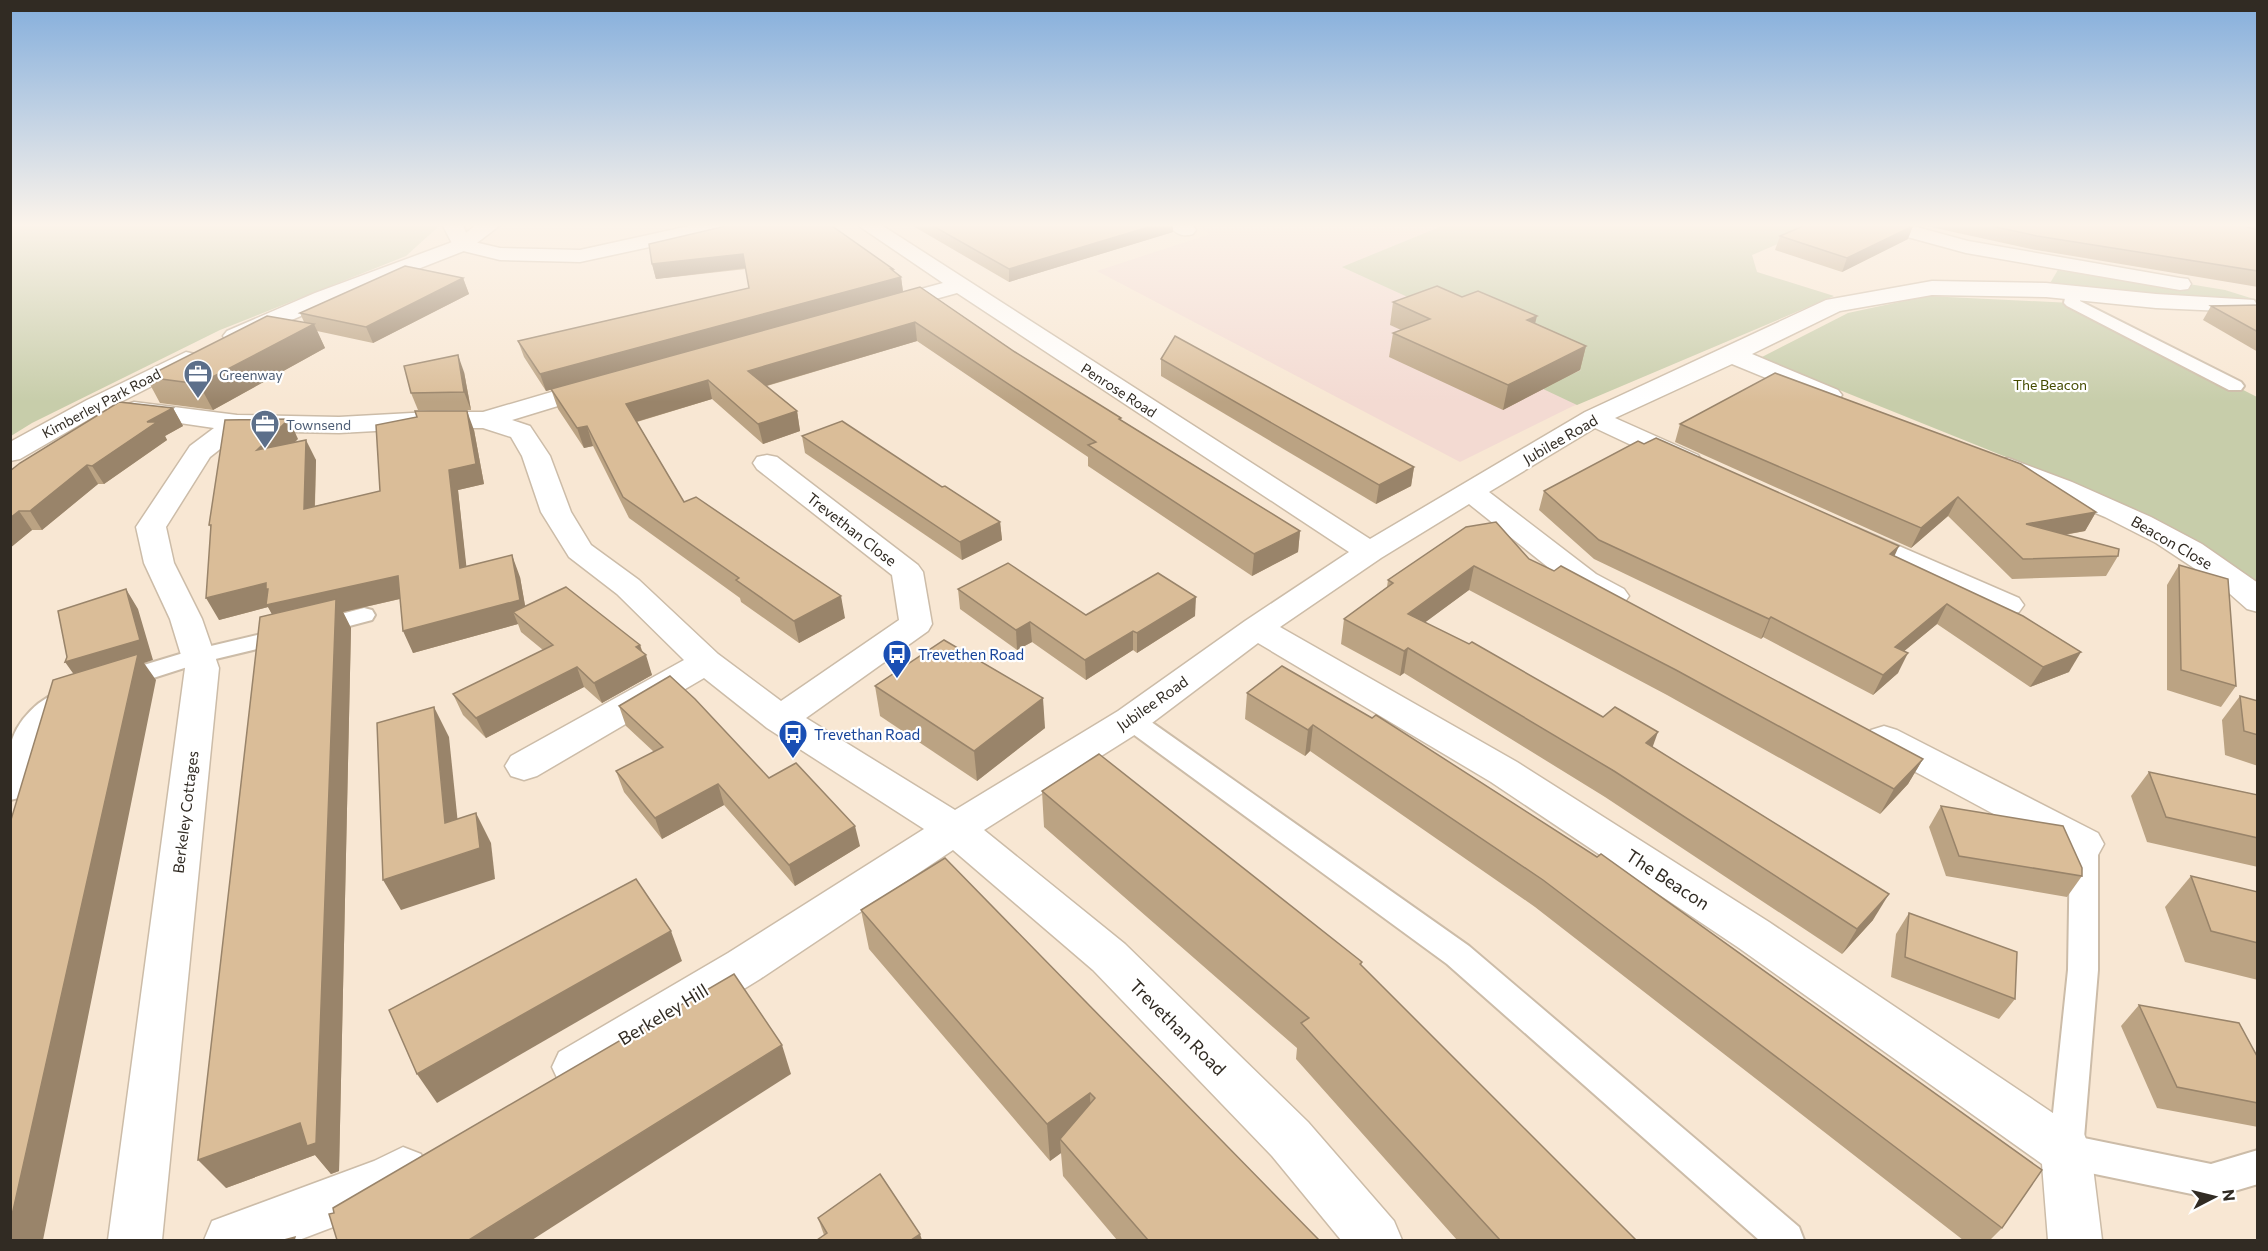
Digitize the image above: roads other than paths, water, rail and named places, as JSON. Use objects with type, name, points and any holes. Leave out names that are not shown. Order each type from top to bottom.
[{"type":"street","name":"Kimberley Park Road","points":[[10,453],[96,405],[213,347],[355,284]]},
{"type":"street","points":[[2191,284],[2225,290],[2255,305]]},
{"type":"street","points":[[868,311],[958,286]]},
{"type":"street","name":"Penrose Road","points":[[958,286],[1370,552]]},
{"type":"street","name":"Jubilee Road","points":[[955,829],[1131,720],[1257,628],[1370,552],[1470,491],[1594,418],[1732,356],[1834,305],[1881,295],[1932,288],[2073,293],[2156,302],[2255,305]]},
{"type":"street","points":[[1732,356],[1853,404]]},
{"type":"street","points":[[96,405],[237,423],[339,425],[430,420],[485,420],[620,380]]},
{"type":"street","points":[[1594,418],[1713,472]]},
{"type":"street","name":"Trevethan Road","points":[[485,420],[521,432],[536,456],[556,512],[580,550],[628,586],[706,662],[780,719],[955,829],[1109,957],[1290,1139],[1375,1240]]},
{"type":"street","name":"Berkeley Cottages","points":[[135,1240],[202,668],[186,619],[159,563],[151,526],[200,452],[237,423]]},
{"type":"street","name":"Beacon Close","points":[[1985,457],[2111,507],[2189,549],[2248,590],[2258,602]]},
{"type":"street","name":"Trevethan Close","points":[[767,463],[907,572],[916,624],[780,719]]},
{"type":"street","points":[[1470,491],[1585,581],[1637,609]]},
{"type":"street","points":[[1833,527],[2008,605]]},
{"type":"street","name":"The Beacon","points":[[1257,628],[1514,779],[1754,935],[2066,1151]]},
{"type":"street","points":[[524,766],[706,662]]},
{"type":"street","points":[[1855,724],[2084,844]]},
{"type":"street","name":"Berkeley Hill","points":[[541,1089],[744,966],[955,829]]},
{"type":"street","points":[[231,1240],[334,1217],[439,1150]]},
{"type":"street","points":[[2066,1151],[2075,1240]]},
{"type":"lane","points":[[2073,293],[2072,303],[2235,386]]},
{"type":"lane","points":[[10,791],[28,728],[56,700],[198,656],[364,615]]},
{"type":"lane","points":[[1131,720],[1458,955],[1786,1240]]},
{"type":"lane","points":[[2084,844],[2083,970],[2066,1151],[2211,1181],[2258,1167]]},
{"type":"place","name":"Greenway","points":[[198,400]]},
{"type":"place","name":"Townsend","points":[[265,450]]},
{"type":"place","name":"Trevethen Road","points":[[897,680]]},
{"type":"place","name":"Trevethan Road","points":[[793,760]]}]
